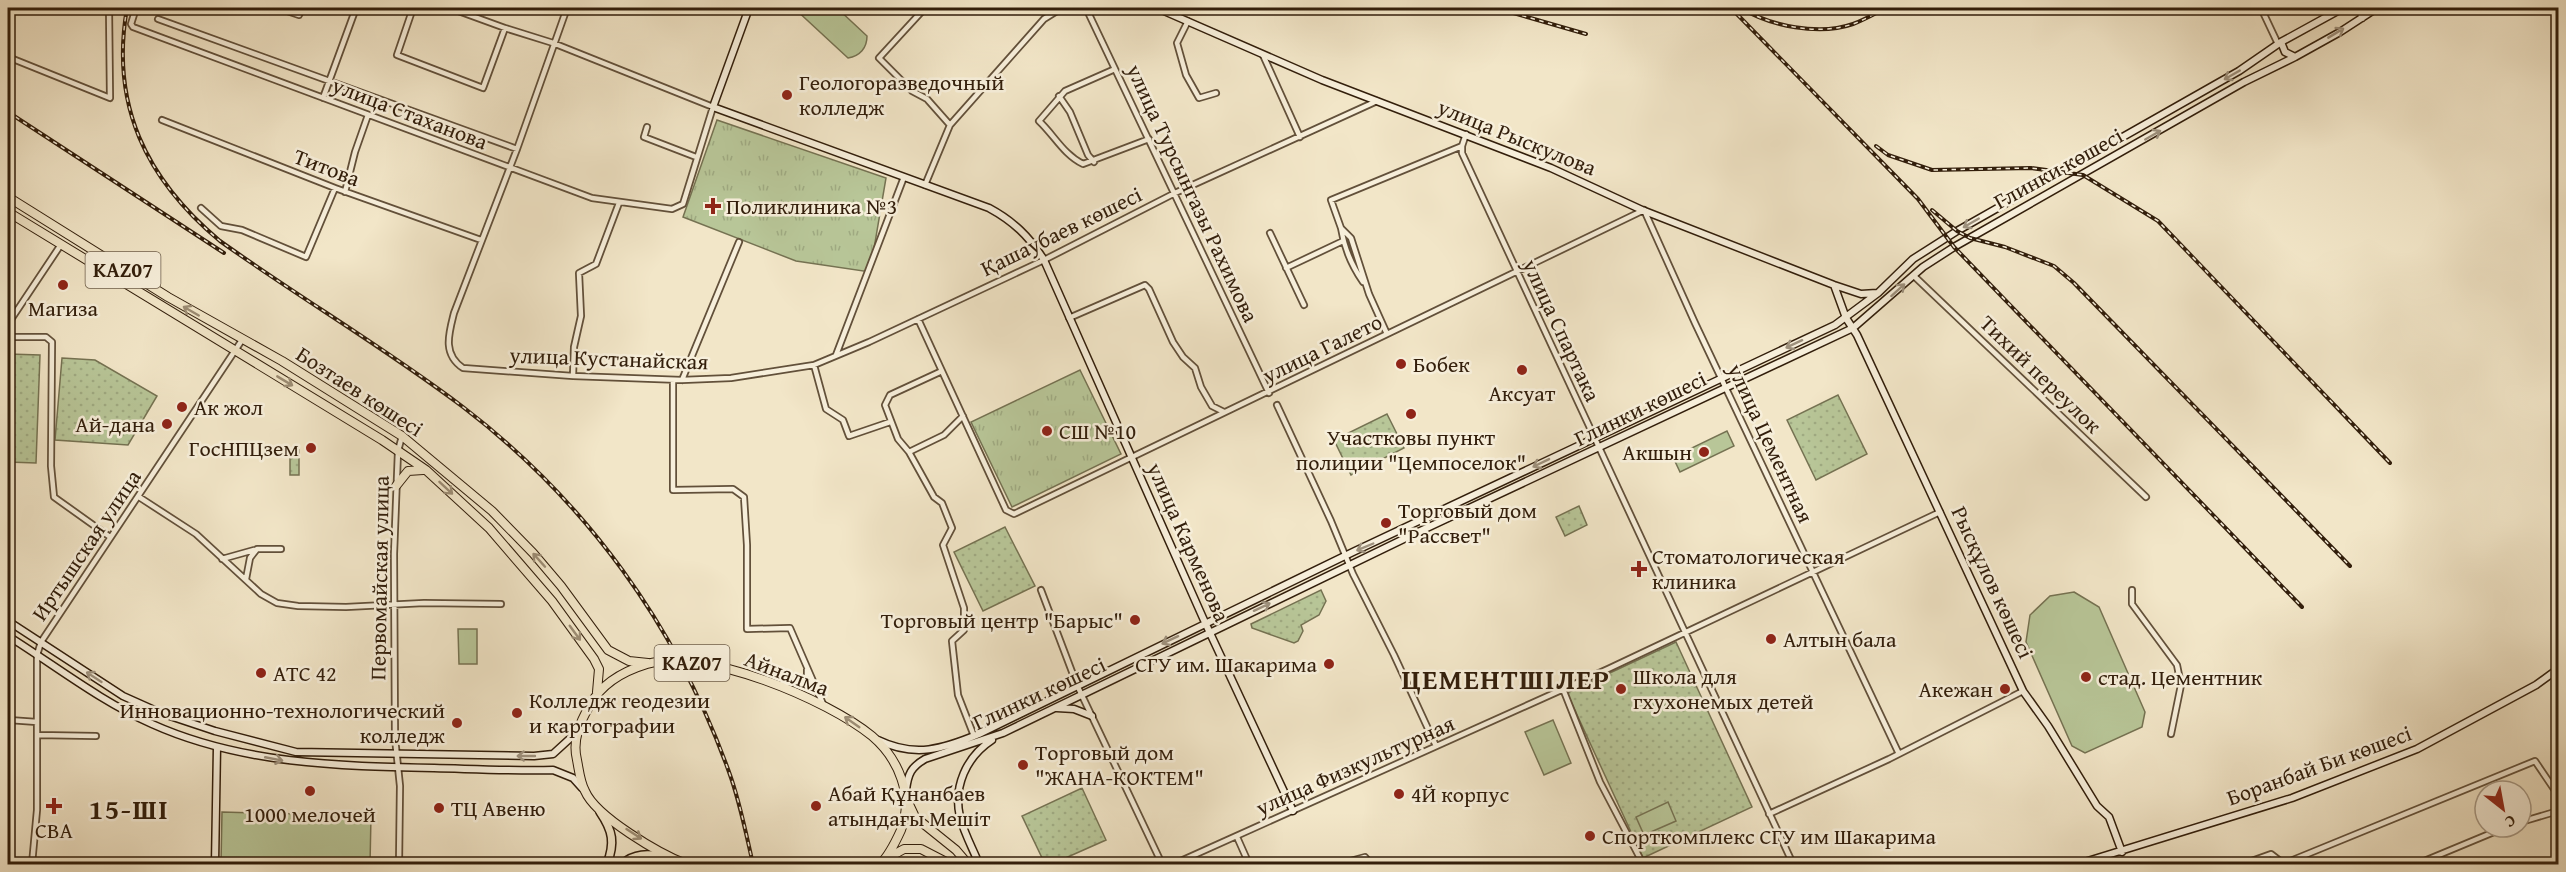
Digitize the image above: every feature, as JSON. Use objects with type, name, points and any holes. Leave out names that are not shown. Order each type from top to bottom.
[{"type":"highway","name":"Бозтаев көшесі","points":[[8,197],[149,286],[282,361],[402,436],[492,511],[533,553],[561,586],[608,650],[629,661],[648,663]]},
{"type":"highway","name":"Бозтаев көшесі","points":[[8,212],[426,470],[489,528],[552,601],[599,669],[597,692]]},
{"type":"highway","points":[[396,486],[408,471],[426,470]]},
{"type":"highway","name":"Айналма","points":[[686,864],[664,856],[599,810],[584,790],[575,754],[576,733],[597,692],[615,677],[648,663],[666,661],[722,668],[776,684],[823,704],[873,737],[897,767],[906,797]]},
{"type":"highway","points":[[882,862],[904,821],[906,797]]},
{"type":"highway","name":"KAZ07","points":[[906,797],[915,817],[956,850],[968,864]]},
{"type":"highway","points":[[882,862],[904,849],[921,849],[950,864]]},
{"type":"main road","points":[[713,107],[749,8]]},
{"type":"main road","name":"улица Рыскулова","points":[[1157,8],[1263,55],[1551,168],[1644,210],[1834,285],[1861,294],[1878,293]]},
{"type":"main road","name":"Глинки көшесі","points":[[873,737],[890,746],[909,751],[928,750],[974,736],[1346,555],[1722,379],[1846,318],[1878,293],[1919,255],[1957,231],[2239,71],[2279,43],[2343,8]]},
{"type":"main road","points":[[2361,8],[2362,18]]},
{"type":"main road","name":"Глинки көшесі","points":[[906,797],[908,774],[914,766],[925,759],[1003,733],[1599,447],[1854,328],[1927,265],[1970,238],[2244,82],[2295,57],[2376,8]]},
{"type":"main road","points":[[2279,43],[2285,52],[2295,57]]},
{"type":"main road","name":"улица Карменова","points":[[713,107],[989,208],[1008,218],[1030,239],[1044,260],[1205,624],[1293,811]]},
{"type":"main road","points":[[2126,135],[2135,146]]},
{"type":"main road","points":[[1834,285],[1846,318]]},
{"type":"main road","name":"Рысқұлов көшесі","points":[[1846,318],[1854,328],[2023,691],[2048,726],[2097,806],[2109,818],[2122,852]]},
{"type":"main road","points":[[8,621],[123,696],[161,713],[215,731],[296,752],[534,756],[553,754],[576,733]]},
{"type":"main road","points":[[8,636],[115,707],[155,725],[217,747],[293,762],[396,767],[553,770],[573,778],[584,790]]},
{"type":"main road","name":"Боранбай Би көшесі","points":[[2080,864],[2292,798],[2417,749],[2536,685],[2559,669]]},
{"type":"main road","points":[[1053,708],[1074,709],[1092,716]]},
{"type":"main road","points":[[979,864],[960,819],[957,801],[960,778],[986,744],[1003,733]]},
{"type":"main road","points":[[215,864],[217,747]]},
{"type":"main road","points":[[599,810],[611,830],[613,840],[614,848],[607,864]]},
{"type":"main road","points":[[622,864],[630,857],[644,854],[664,856]]},
{"type":"street","points":[[8,57],[110,98],[108,9],[101,8]]},
{"type":"street","name":"улица Стаханова","points":[[136,8],[131,24],[135,27],[592,198],[672,209],[679,207],[683,204],[696,157]]},
{"type":"street","points":[[278,8],[299,15],[302,8]]},
{"type":"street","points":[[323,98],[356,8]]},
{"type":"street","points":[[412,8],[397,55],[483,88],[505,28]]},
{"type":"street","points":[[450,8],[553,43],[713,107],[696,157],[644,137],[647,127]]},
{"type":"street","points":[[481,240],[517,149],[567,8]]},
{"type":"street","points":[[925,8],[879,58],[912,91],[927,99],[950,125]]},
{"type":"street","points":[[925,185],[950,125],[1044,19],[1060,9],[1070,8]]},
{"type":"street","name":"улица Турсынгазы Рахимова","points":[[1086,8],[1269,393]]},
{"type":"street","points":[[2260,8],[2279,43]]},
{"type":"street","points":[[158,19],[517,149]]},
{"type":"street","points":[[1188,21],[1177,43],[1186,75],[1199,98],[1216,93]]},
{"type":"street","points":[[1263,55],[1300,137]]},
{"type":"street","points":[[1115,69],[1073,87],[1059,96],[1039,121],[1061,148],[1083,164],[1094,162],[1149,140]]},
{"type":"street","points":[[1059,96],[1070,112],[1088,155],[1094,162]]},
{"type":"street","name":"Қашаубаев көшесі","points":[[754,374],[814,365],[1044,260],[1175,193],[1377,101]]},
{"type":"street","points":[[345,192],[355,152],[368,115]]},
{"type":"street","name":"Титова","points":[[162,120],[334,188],[481,240]]},
{"type":"street","points":[[1366,287],[1352,264],[1331,200],[1462,146],[1466,134]]},
{"type":"street","name":"улица Спартака","points":[[1462,146],[1462,153],[1793,864]]},
{"type":"street","points":[[836,355],[904,177]]},
{"type":"street","points":[[201,208],[221,226],[242,230],[306,257],[334,188]]},
{"type":"street","points":[[573,376],[574,347],[581,316],[579,273],[596,264],[619,203]]},
{"type":"street","name":"улица Галето","points":[[963,416],[1006,510],[1014,514],[1131,456],[1269,393],[1386,334],[1518,273],[1644,210]]},
{"type":"street","name":"улица Цементная","points":[[1644,210],[1899,754]]},
{"type":"street","points":[[1341,228],[1351,238],[1366,287],[1386,334]]},
{"type":"street","points":[[1270,233],[1304,306]]},
{"type":"street","name":"улица Кустанайская","points":[[481,240],[454,313],[448,339],[452,358],[463,368],[682,381],[754,374]]},
{"type":"street","points":[[1286,268],[1343,241]]},
{"type":"street","points":[[682,381],[739,242]]},
{"type":"street","points":[[8,324],[60,246]]},
{"type":"street","points":[[1919,255],[1927,265]]},
{"type":"street","name":"Тихий переулок","points":[[1914,276],[2146,497]]},
{"type":"street","points":[[1069,318],[1145,285],[1149,289],[1173,342],[1183,357],[1195,368],[1201,387],[1212,406],[1224,412]]},
{"type":"street","points":[[909,452],[944,435],[963,416],[918,319]]},
{"type":"street","points":[[8,337],[46,337],[52,342],[51,466],[54,497],[110,537]]},
{"type":"street","name":"Иртышская улица","points":[[32,864],[37,810],[37,655],[41,642],[242,340]]},
{"type":"street","points":[[814,365],[826,409],[843,420],[849,436],[890,422]]},
{"type":"street","points":[[942,371],[890,395],[885,405],[898,439],[909,452],[934,497],[942,503],[952,528],[943,545],[962,602],[964,630],[952,640],[958,695],[974,736]]},
{"type":"street","points":[[673,380],[673,490],[733,489],[744,497],[747,545],[747,629],[790,628],[823,704]]},
{"type":"street","points":[[1277,405],[1349,566],[1436,746]]},
{"type":"street","name":"Первомайская улица","points":[[399,864],[400,786],[396,767],[394,606],[396,486],[398,451],[402,436]]},
{"type":"street","points":[[139,497],[189,529],[261,594],[277,603],[298,606],[501,604]]},
{"type":"street","name":"улица Физкультурная","points":[[1174,864],[1563,689],[1940,512]]},
{"type":"street","points":[[222,559],[256,549],[281,549]]},
{"type":"street","points":[[246,579],[250,558],[256,549]]},
{"type":"street","points":[[1041,590],[1077,685],[1162,864]]},
{"type":"street","points":[[2132,590],[2132,604],[2177,666],[2181,685],[2171,734]]},
{"type":"street","points":[[776,684],[801,682],[807,675],[807,666]]},
{"type":"street","points":[[1563,689],[1600,782],[1643,864]]},
{"type":"street","points":[[1769,813],[1899,754],[2023,691]]},
{"type":"street","points":[[8,698],[8,786]]},
{"type":"street","points":[[9,720],[37,722]]},
{"type":"street","points":[[37,735],[96,736]]},
{"type":"street","points":[[2243,864],[2271,854],[2284,864],[2535,761],[2559,795]]},
{"type":"street","points":[[2533,819],[2559,811]]},
{"type":"street","points":[[1237,837],[1250,864]]},
{"type":"street","points":[[2417,864],[2477,839]]},
{"type":"street","points":[[1339,864],[1365,858],[1371,864]]},
{"type":"green space","points":[[794,8],[837,8],[867,36],[864,48],[848,58]]},
{"type":"green space","points":[[717,120],[886,178],[870,272],[796,261],[683,217]]},
{"type":"green space","points":[[8,354],[40,355],[36,463],[8,462]]},
{"type":"green space","points":[[62,358],[95,360],[157,396],[128,445],[55,440]]},
{"type":"green space","points":[[1080,370],[1121,454],[1012,507],[971,422]]},
{"type":"green space","points":[[1838,395],[1867,454],[1816,480],[1787,420]]},
{"type":"green space","points":[[1387,414],[1404,448],[1351,475],[1334,440]]},
{"type":"green space","name":"Акшын","points":[[1727,431],[1734,446],[1680,472],[1673,457]]},
{"type":"green space","points":[[290,449],[299,450],[299,475],[290,475]]},
{"type":"green space","points":[[1579,506],[1587,525],[1565,536],[1556,517]]},
{"type":"green space","points":[[1005,527],[1035,586],[983,611],[954,552]]},
{"type":"green space","points":[[1321,590],[1326,601],[1319,615],[1301,625],[1303,631],[1298,641],[1294,643],[1252,628],[1251,624]]},
{"type":"green space","name":"стад. Цементник","points":[[2074,592],[2099,607],[2145,712],[2142,727],[2085,753],[2072,746],[2026,642],[2030,615],[2050,596]]},
{"type":"green space","points":[[458,629],[477,629],[477,664],[459,664]]},
{"type":"green space","points":[[1676,642],[1752,807],[1643,858],[1567,693]]},
{"type":"green space","points":[[1553,720],[1571,763],[1544,775],[1525,732]]},
{"type":"green space","points":[[1082,788],[1106,840],[1052,864],[1045,864],[1022,816]]},
{"type":"green space","points":[[1668,802],[1676,821],[1644,835],[1636,817]]},
{"type":"green space","points":[[222,812],[371,816],[370,864],[221,864]]},
{"type":"railway","points":[[127,8],[123,43],[124,77],[129,108],[139,138],[154,166],[172,192],[220,241],[463,407],[508,444],[549,483],[588,526],[623,570],[683,667],[708,719],[729,772],[740,806],[753,864]]},
{"type":"railway","points":[[1496,8],[1586,34]]},
{"type":"railway","points":[[1731,8],[1918,199],[1954,247],[2302,607]]},
{"type":"railway","points":[[1741,8],[1766,20],[1810,29],[1853,24],[1886,8]]},
{"type":"railway","points":[[8,112],[224,253]]},
{"type":"railway","points":[[1876,146],[1888,155],[1932,170],[2031,168],[2083,175],[2158,221],[2390,463]]},
{"type":"railway","points":[[1932,210],[1957,231],[1970,238],[2005,247],[2054,266],[2074,283],[2350,566]]},
{"type":"place","name":"Геологоразведочный колледж","points":[[787,95]]},
{"type":"place","name":"Поликлиника №3","points":[[713,206]]},
{"type":"place","name":"Магиза","points":[[63,285]]},
{"type":"place","name":"Бобек","points":[[1401,364]]},
{"type":"place","name":"Аксуат","points":[[1522,370]]},
{"type":"place","name":"Ак жол","points":[[182,407]]},
{"type":"place","name":"Участковы пункт полиции \"Цемпоселок\"","points":[[1411,414]]},
{"type":"place","name":"Ай-дана","points":[[167,424]]},
{"type":"place","name":"СШ №10","points":[[1047,431]]},
{"type":"place","name":"ГосНПЦзем","points":[[311,448]]},
{"type":"place","name":"Акшын","points":[[1704,452]]},
{"type":"place","name":"Торговый дом \"Рассвет\"","points":[[1386,523]]},
{"type":"place","name":"Стоматологическая клиника","points":[[1639,569]]},
{"type":"place","name":"Торговый центр \"Барыс\"","points":[[1135,620]]},
{"type":"place","name":"Алтын бала","points":[[1771,639]]},
{"type":"place","name":"СГУ им. Шакарима","points":[[1329,664]]},
{"type":"place","name":"АТС 42","points":[[261,673]]},
{"type":"place","name":"стад. Цементник","points":[[2086,677]]},
{"type":"place","name":"Школа для гхухонемых детей","points":[[1621,689]]},
{"type":"place","name":"Акежан","points":[[2005,689]]},
{"type":"place","name":"Колледж геодезии и картографии","points":[[517,713]]},
{"type":"place","name":"Инновационно-технологический колледж","points":[[457,723]]},
{"type":"place","name":"Торговый дом \"ЖАНА-КОКТЕМ\"","points":[[1023,765]]},
{"type":"place","name":"1000 мелочей","points":[[310,791]]},
{"type":"place","name":"4Й корпус","points":[[1399,794]]},
{"type":"place","name":"СВА","points":[[54,806]]},
{"type":"place","name":"Абай Құнанбаев атындағы Мешіт","points":[[816,806]]},
{"type":"place","name":"ТЦ Авеню","points":[[439,808]]},
{"type":"place","name":"Спорткомплекс СГУ им Шакарима","points":[[1590,836]]},
{"type":"district","name":"ЦЕМЕНТШІЛЕР","points":[[1506,679]]},
{"type":"district","name":"15-ШІ","points":[[129,809]]}]
